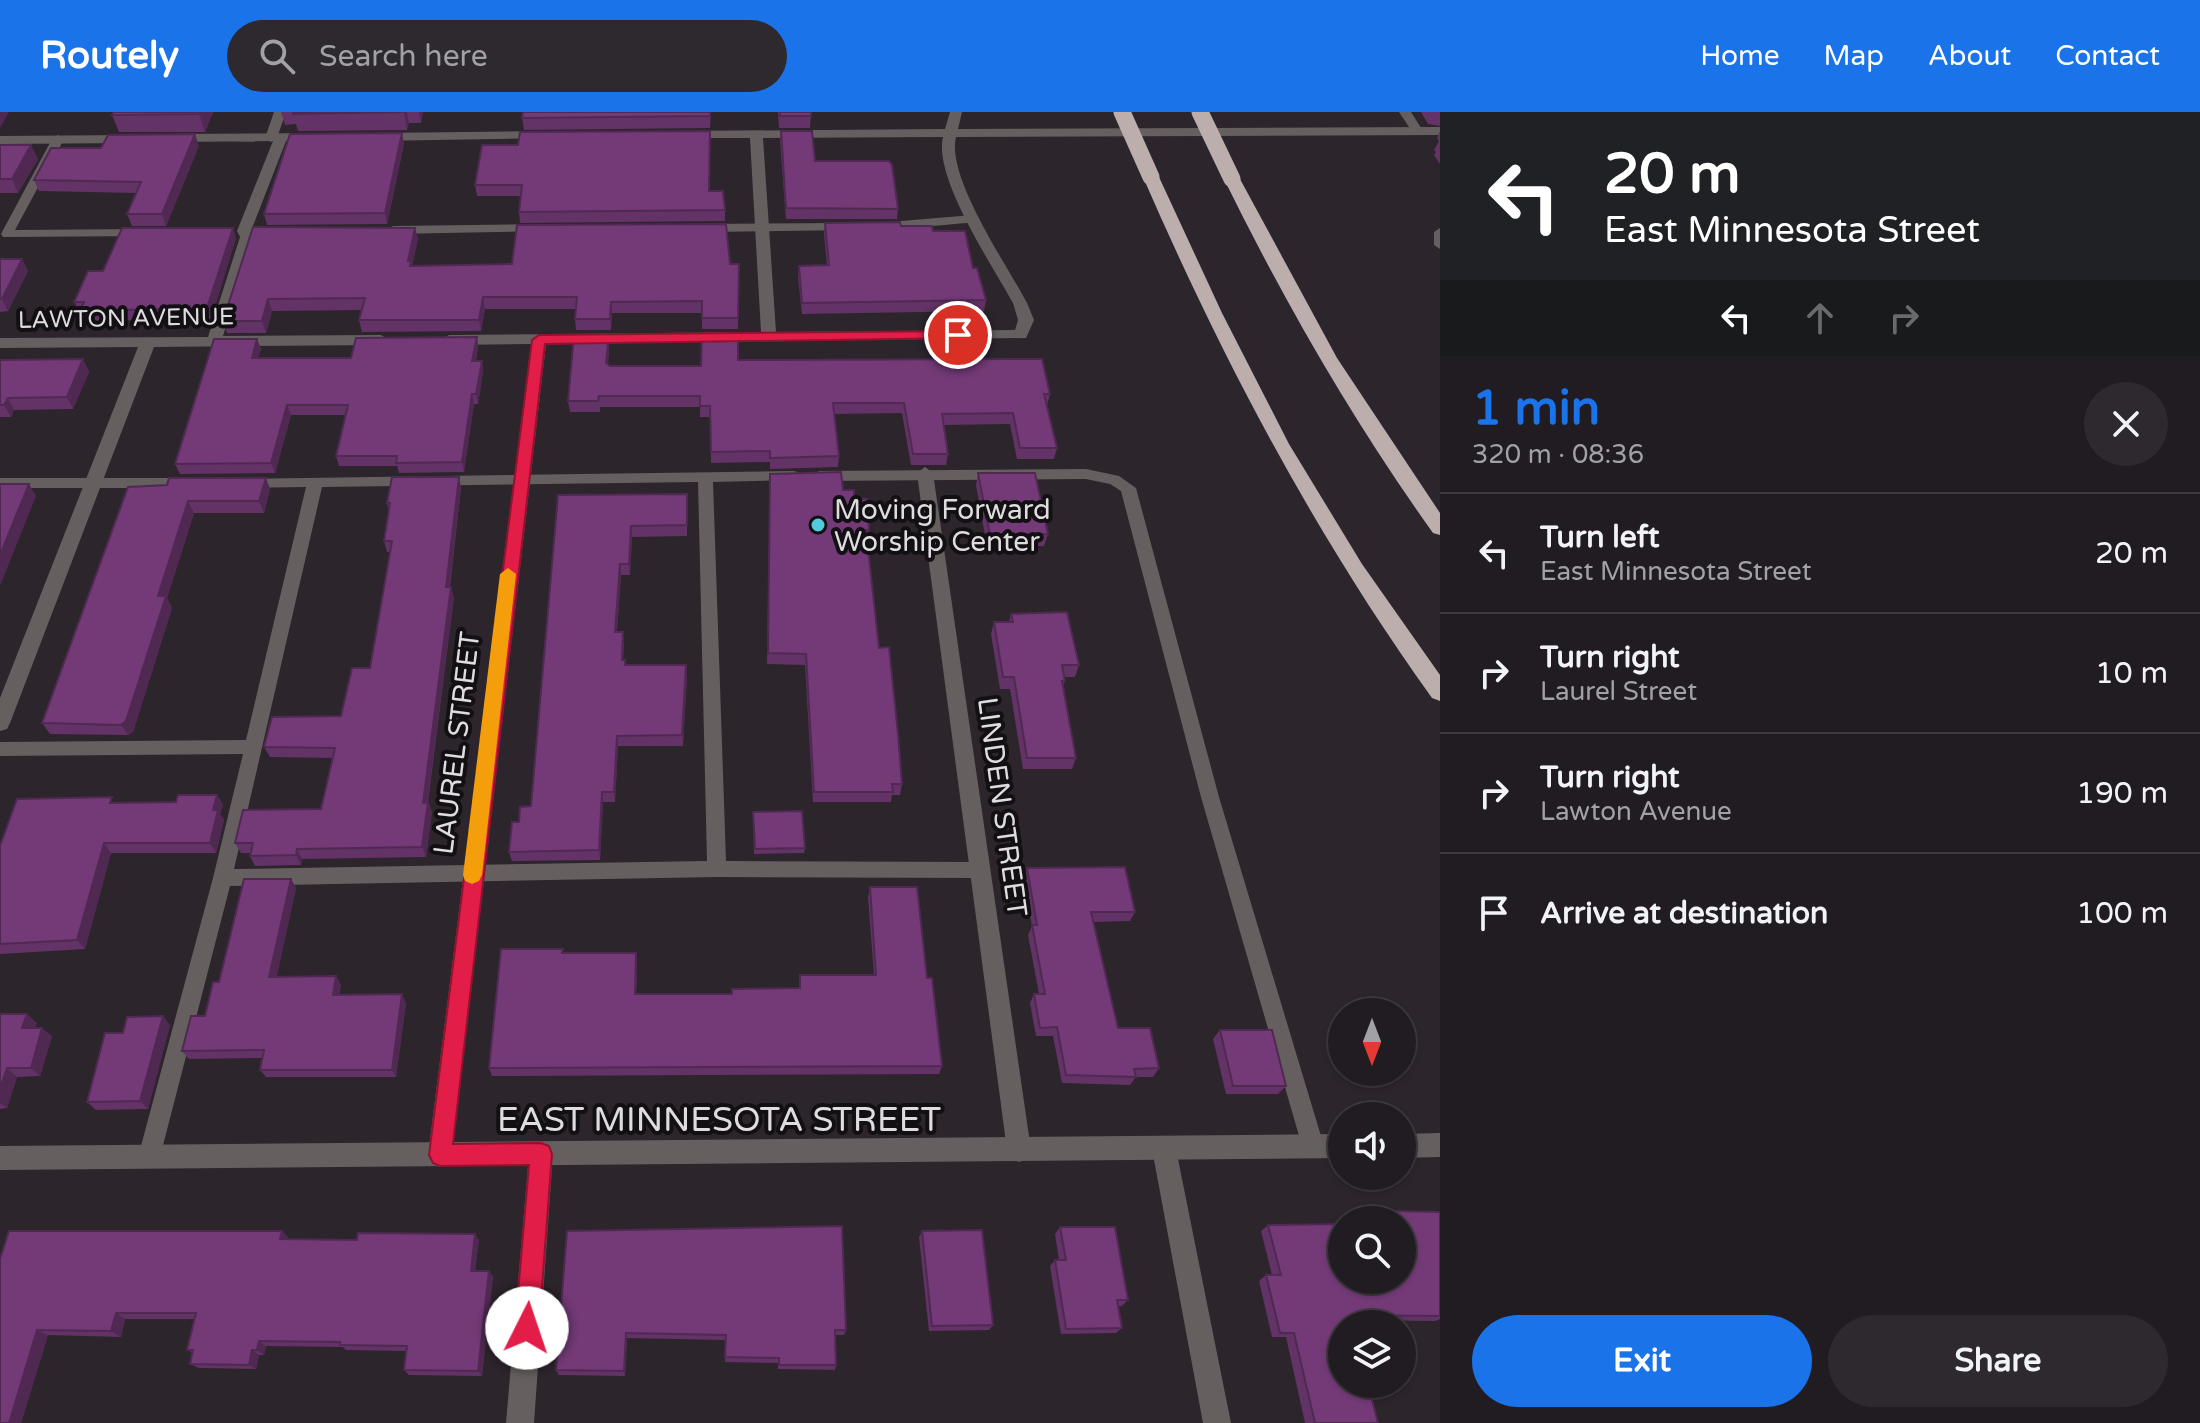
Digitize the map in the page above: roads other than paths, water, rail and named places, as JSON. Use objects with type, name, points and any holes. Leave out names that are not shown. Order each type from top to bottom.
[{"type":"highway","points":[[1122,112],[1225,344],[1285,457],[1328,531],[1391,627],[1440,692]]},
{"type":"highway","points":[[1200,112],[1278,272],[1329,362],[1440,528]]},
{"type":"street","points":[[430,340],[1021,335],[1026,320],[1020,303],[957,188],[946,151],[956,112]]},
{"type":"street","points":[[676,134],[1440,131]]},
{"type":"street","points":[[756,133],[769,337]]},
{"type":"street","points":[[359,137],[564,135]]},
{"type":"street","points":[[0,140],[328,137]]},
{"type":"street","points":[[214,341],[247,237],[252,231],[276,138]]},
{"type":"street","name":"LAWTON AVENUE","points":[[0,343],[399,340]]},
{"type":"street","name":"LAUREL STREET","points":[[440,1155],[519,480],[539,340]]},
{"type":"street","points":[[0,723],[148,342]]},
{"type":"street","name":"LINDEN STREET","points":[[925,473],[1019,1150]]},
{"type":"street","points":[[1416,1146],[1440,1145]]},
{"type":"street","name":"EAST MINNESOTA STREET","points":[[0,1158],[1328,1146]]},
{"type":"street","points":[[1164,1149],[1217,1423]]},
{"type":"street","points":[[520,1423],[541,1154]]},
{"type":"lane","points":[[276,138],[280,112]]},
{"type":"lane","points":[[1405,112],[1417,131]]},
{"type":"lane","points":[[2,237],[58,139]]},
{"type":"lane","points":[[685,228],[891,227],[973,219]]},
{"type":"lane","points":[[380,230],[547,228]]},
{"type":"lane","points":[[228,232],[252,231]]},
{"type":"lane","points":[[2,237],[165,232]]},
{"type":"lane","points":[[1440,232],[1440,245]]},
{"type":"lane","points":[[0,483],[705,479],[925,473],[1086,474],[1114,480],[1128,488],[1210,797],[1313,1146]]},
{"type":"lane","points":[[705,479],[717,869]]},
{"type":"lane","points":[[149,1157],[223,878],[315,483]]},
{"type":"lane","points":[[0,749],[253,747]]},
{"type":"lane","points":[[223,878],[717,869],[980,870]]},
{"type":"place","name":"Moving Forward Worship Center","points":[[818,525]]}]
